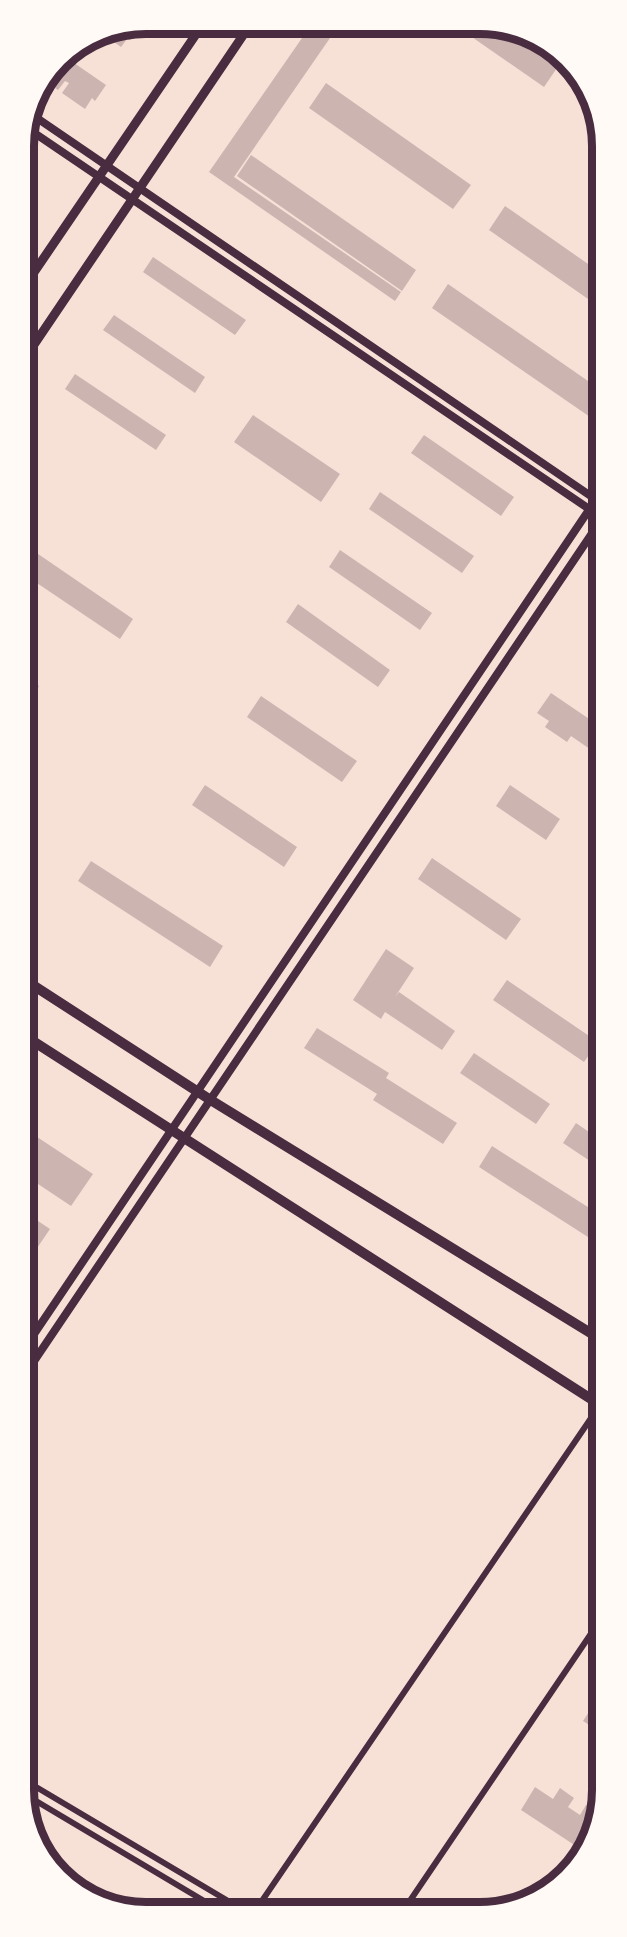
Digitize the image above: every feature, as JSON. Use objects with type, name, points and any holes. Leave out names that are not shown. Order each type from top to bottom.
[{"type":"main road","points":[[35,271],[196,34]]},
{"type":"main road","points":[[35,343],[244,34]]},
{"type":"main road","points":[[34,986],[209,1099],[592,1334]]},
{"type":"main road","points":[[34,1042],[592,1398]]},
{"type":"street","points":[[38,119],[592,493]]},
{"type":"street","points":[[34,1334],[590,509],[35,133]]},
{"type":"street","points":[[34,1361],[592,531]]},
{"type":"street","points":[[261,1902],[592,1419]]},
{"type":"street","points":[[409,1902],[592,1632]]},
{"type":"street","points":[[34,1785],[230,1902]]},
{"type":"street","points":[[35,1800],[206,1902]]},
{"type":"building","points":[[305,34],[333,34],[234,177],[401,292],[395,301],[209,172]]},
{"type":"building","points":[[468,34],[495,35],[517,40],[537,49],[558,66],[544,87]]},
{"type":"building","points":[[133,35],[130,40],[127,39],[121,47],[111,40]]},
{"type":"building","points":[[73,62],[106,85],[95,101],[92,98],[85,109],[62,93],[69,83],[65,81],[58,90],[52,86]]},
{"type":"building","points":[[326,83],[471,185],[453,209],[309,108]]},
{"type":"building","points":[[251,155],[416,270],[402,291],[237,176]]},
{"type":"building","points":[[505,206],[592,267],[592,302],[489,230]]},
{"type":"building","points":[[153,257],[246,320],[235,335],[143,272]]},
{"type":"building","points":[[448,284],[592,384],[592,418],[432,308]]},
{"type":"building","points":[[114,315],[205,377],[195,393],[103,330]]},
{"type":"building","points":[[75,374],[166,435],[156,450],[65,389]]},
{"type":"building","points":[[253,415],[340,474],[321,502],[234,442]]},
{"type":"building","points":[[424,435],[514,497],[501,516],[411,453]]},
{"type":"building","points":[[380,492],[474,556],[462,573],[369,509]]},
{"type":"building","points":[[340,550],[432,613],[420,630],[329,567]]},
{"type":"building","points":[[35,552],[133,619],[120,639],[35,582]]},
{"type":"building","points":[[298,604],[390,670],[378,687],[286,622]]},
{"type":"building","points":[[35,684],[39,686],[35,695]]},
{"type":"building","points":[[551,693],[592,721],[592,751],[571,736],[567,742],[545,727],[549,721],[537,713]]},
{"type":"building","points":[[261,696],[357,761],[342,782],[247,717]]},
{"type":"building","points":[[205,785],[297,847],[284,867],[192,805]]},
{"type":"building","points":[[510,785],[560,819],[546,840],[496,806]]},
{"type":"building","points":[[432,858],[521,919],[506,940],[418,879]]},
{"type":"building","points":[[91,861],[223,946],[210,967],[78,881]]},
{"type":"building","points":[[386,949],[414,968],[395,997],[399,992],[455,1031],[442,1050],[385,1012],[381,1019],[353,1000]]},
{"type":"building","points":[[507,980],[592,1038],[592,1051],[584,1062],[493,1000]]},
{"type":"building","points":[[317,1028],[389,1073],[386,1078],[457,1123],[443,1144],[373,1100],[377,1094],[304,1048]]},
{"type":"building","points":[[474,1053],[550,1104],[536,1124],[460,1073]]},
{"type":"building","points":[[576,1123],[592,1134],[592,1162],[563,1143]]},
{"type":"building","points":[[34,1135],[93,1174],[71,1206],[34,1182]]},
{"type":"building","points":[[492,1146],[592,1210],[592,1240],[479,1167]]},
{"type":"building","points":[[34,1219],[50,1229],[34,1252]]},
{"type":"building","points":[[592,1707],[592,1727],[583,1721]]},
{"type":"building","points":[[535,1787],[553,1799],[560,1788],[574,1798],[568,1807],[580,1815],[586,1805],[591,1808],[578,1847],[521,1810]]}]
